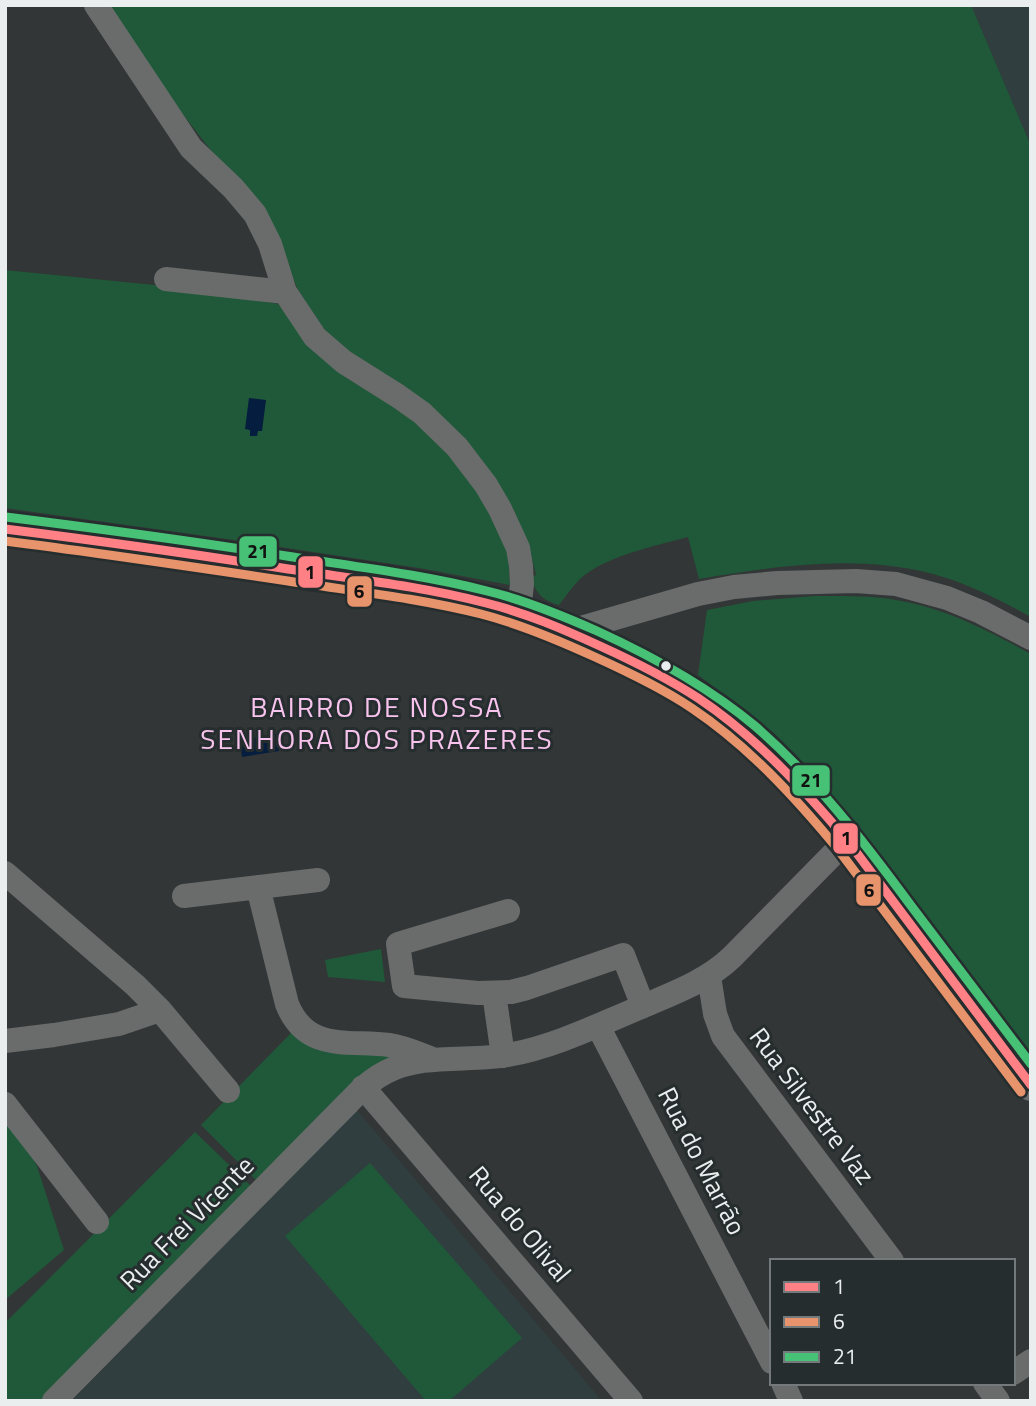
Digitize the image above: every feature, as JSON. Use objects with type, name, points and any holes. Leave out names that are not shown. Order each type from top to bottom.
[{"type":"main road","points":[[5,528],[423,590],[486,603],[567,632],[660,676],[714,709],[785,771],[821,809],[1031,1085]]},
{"type":"street","points":[[96,5],[178,131],[254,214],[270,244],[285,292],[304,323],[327,349],[344,362],[422,413],[457,447],[478,474],[500,509],[518,548],[522,584],[519,613]]},
{"type":"street","points":[[166,279],[285,292]]},
{"type":"street","points":[[567,632],[723,589],[776,583],[856,581],[896,584],[947,598],[1031,638]]},
{"type":"street","points":[[258,887],[287,1004],[292,1016],[303,1028],[325,1041],[393,1046],[439,1060],[484,1059],[541,1046],[598,1026],[709,976],[732,957],[847,840]]},
{"type":"street","points":[[5,873],[123,973],[160,1010],[228,1091]]},
{"type":"street","points":[[184,896],[318,880]]},
{"type":"street","points":[[508,911],[398,944],[404,986],[495,993],[527,988],[622,955],[643,1006]]},
{"type":"street","name":"Rua Silvestre Vaz","points":[[709,976],[715,1014],[723,1036],[890,1259]]},
{"type":"street","points":[[495,993],[503,1056]]},
{"type":"street","points":[[5,1041],[119,1024],[160,1010]]},
{"type":"street","name":"Rua do Marrão","points":[[598,1026],[770,1358]]},
{"type":"street","name":"Rua Frei Vicente","points":[[54,1401],[363,1087],[398,1067],[439,1060]]},
{"type":"street","name":"Rua do Olival","points":[[363,1087],[631,1401]]},
{"type":"street","points":[[5,1104],[97,1222]]},
{"type":"street","points":[[1015,1372],[1031,1361]]},
{"type":"street","points":[[784,1385],[791,1401]]},
{"type":"shaded area","points":[[971,5],[1031,5],[1031,146]]},
{"type":"shaded area","points":[[356,1109],[602,1401],[72,1401]]},
{"type":"green space","points":[[105,5],[971,5],[1031,146],[1031,617],[958,582],[904,568],[845,563],[816,564],[699,579],[688,537],[603,564],[580,579],[559,605],[544,599],[537,592],[531,577],[536,575],[527,539],[507,507],[329,337],[298,290],[274,231],[156,80]]},
{"type":"green space","points":[[5,270],[194,289],[278,304],[345,377],[402,411],[436,439],[481,493],[508,550],[510,585],[419,568],[5,508]]},
{"type":"green space","points":[[815,596],[869,597],[918,605],[968,622],[1031,654],[1031,1059],[871,843],[822,783],[775,734],[698,675],[707,610],[753,601]]},
{"type":"green space","points":[[381,949],[385,982],[328,977],[325,960]]},
{"type":"green space","points":[[294,1030],[388,1053],[391,1063],[258,1182],[201,1125]]},
{"type":"green space","points":[[5,1119],[37,1166],[64,1250],[5,1300]]},
{"type":"green space","points":[[195,1132],[251,1186],[40,1401],[5,1401],[5,1323]]},
{"type":"green space","points":[[370,1163],[522,1338],[449,1401],[426,1401],[285,1236]]},
{"type":"water","points":[[249,398],[266,400],[262,431],[258,431],[257,436],[250,436],[250,430],[245,429]]},
{"type":"water","points":[[276,734],[279,751],[242,757],[240,740]]},
{"type":"transit line","name":"21","points":[[6,517],[222,546],[463,585],[515,599],[556,614],[659,662],[699,685],[755,726],[819,789],[876,859],[1031,1064]]},
{"type":"transit line","name":"1","points":[[5,529],[387,583],[462,597],[544,622],[662,677],[698,698],[739,729],[813,801],[847,840],[1031,1085]]},
{"type":"transit line","name":"6","points":[[5,541],[457,608],[539,633],[657,687],[693,709],[733,739],[805,810],[837,848],[1021,1092]]},
{"type":"district","name":"BAIRRO DE NOSSA SENHORA DOS PRAZERES","points":[[377,723]]}]
